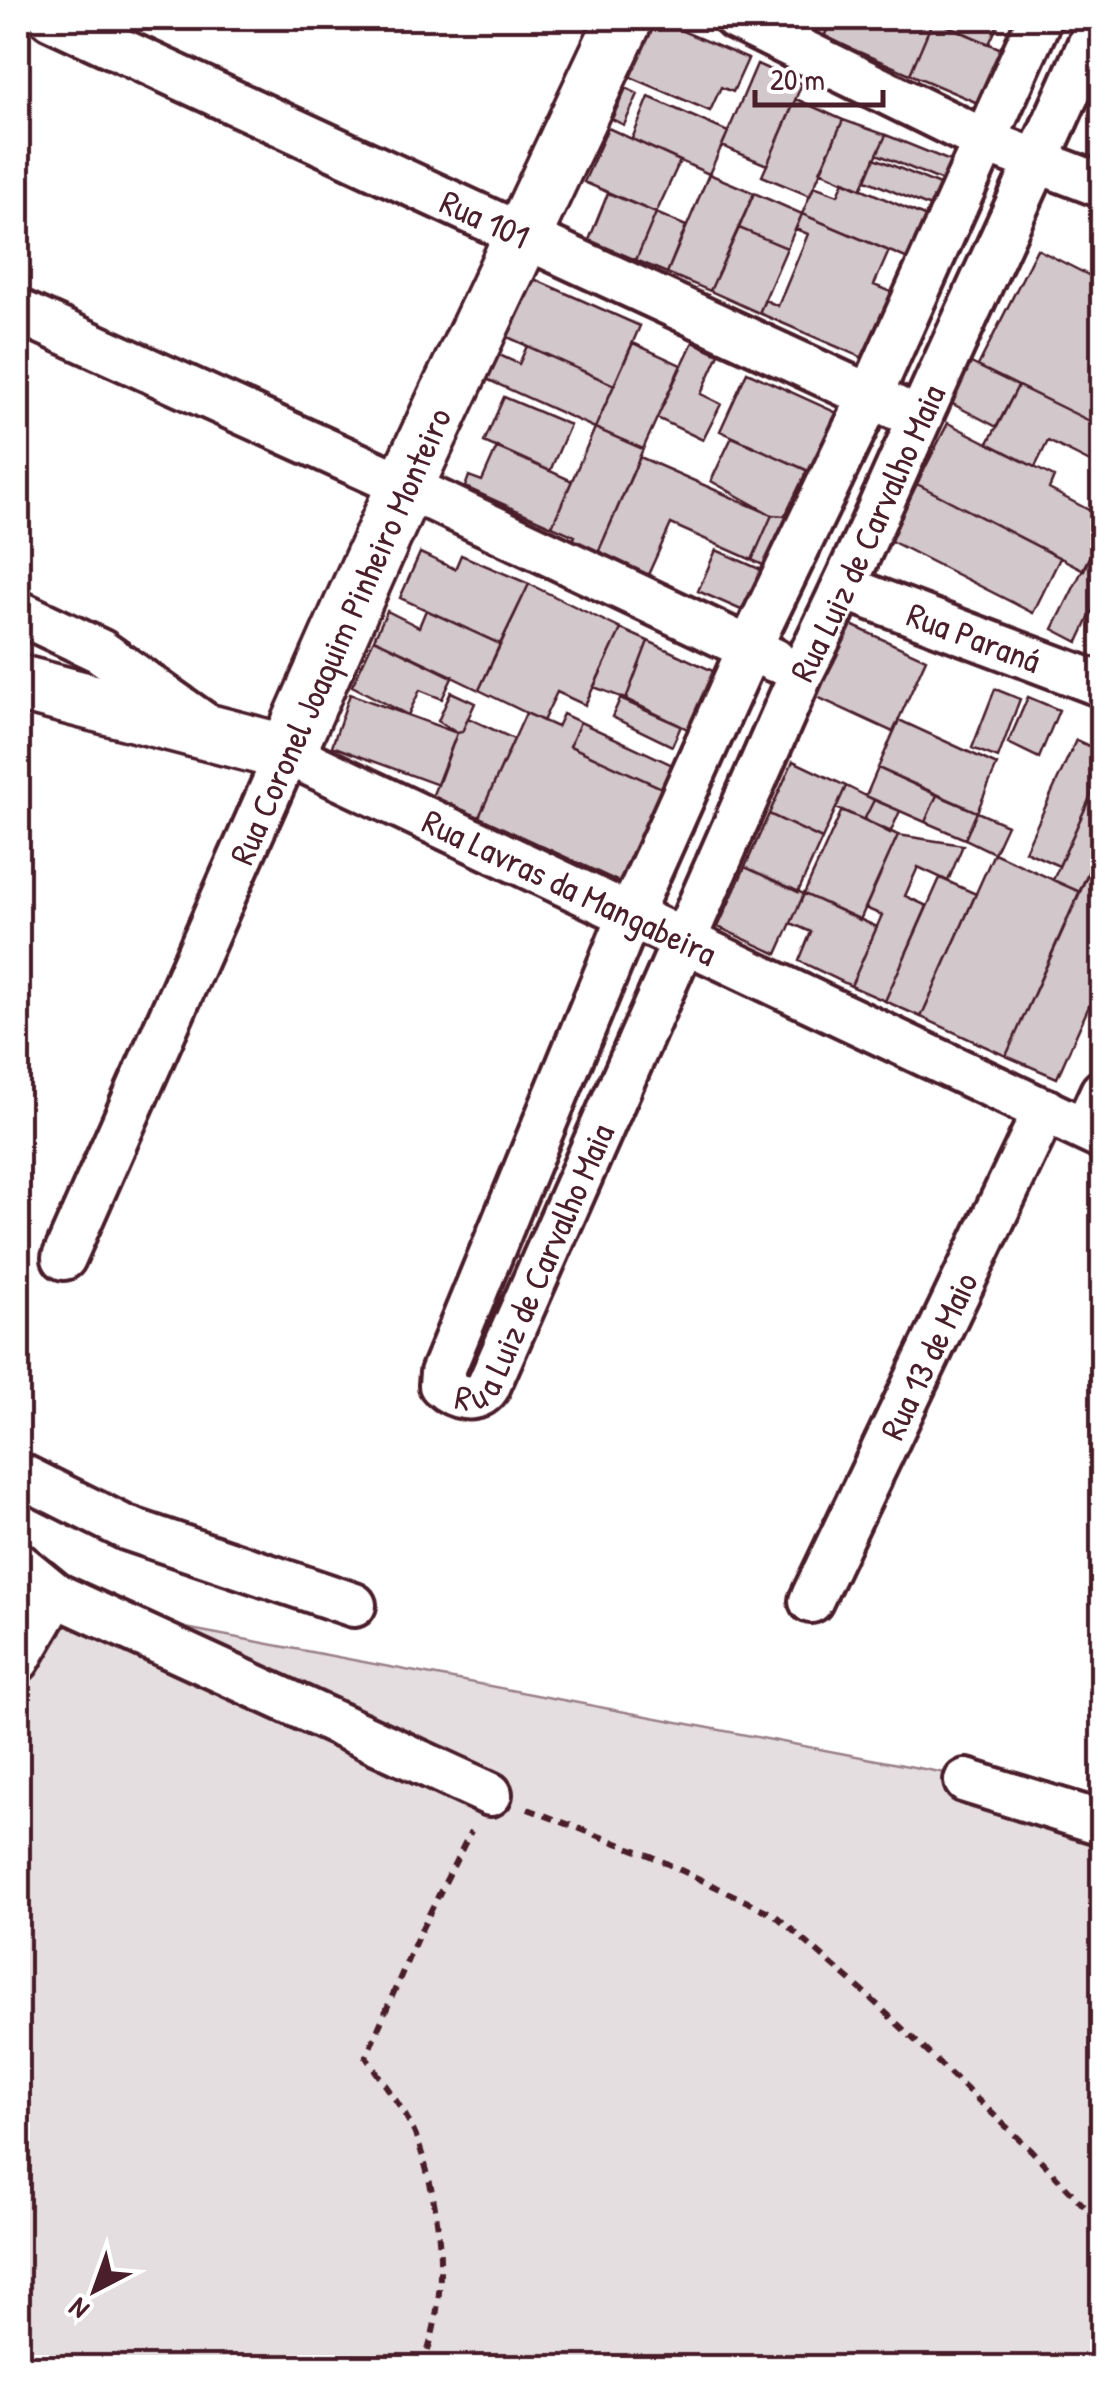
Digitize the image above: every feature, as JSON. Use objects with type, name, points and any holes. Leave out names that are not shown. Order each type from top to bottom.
[{"type":"street","name":"Rua 101","points":[[51,18],[920,417]]},
{"type":"street","name":"Rua Coronel Joaquim Pinheiro Monteiro","points":[[64,1258],[405,486],[625,18]]},
{"type":"street","points":[[735,18],[985,141],[1102,186]]},
{"type":"street","name":"Rua Luiz de Carvalho Maia","points":[[1040,18],[630,915],[442,1373],[441,1384],[451,1392],[475,1399],[488,1387],[802,672],[845,588],[1101,18]]},
{"type":"street","points":[[18,311],[802,672]]},
{"type":"street","name":"Rua Paraná","points":[[845,588],[1102,685]]},
{"type":"street","points":[[18,612],[100,650],[216,733]]},
{"type":"street","name":"Rua Lavras da Mangabeira","points":[[18,683],[287,753],[1045,1110],[1097,1120]]},
{"type":"street","name":"Rua 13 de Maio","points":[[810,1601],[1045,1110]]},
{"type":"street","points":[[18,1474],[126,1528],[354,1604]]},
{"type":"street","points":[[18,1564],[56,1595],[490,1794]]},
{"type":"street","points":[[18,1660],[56,1595]]},
{"type":"street","points":[[966,1781],[1102,1824]]},
{"type":"path","points":[[422,2368],[437,2310],[442,2240],[417,2139],[366,2057],[418,1936],[490,1794],[651,1856],[775,1915],[867,1995],[1031,2150],[1102,2226]]},
{"type":"shaded area","points":[[18,1596],[1102,1803],[1102,2367],[18,2367]]},
{"type":"building","points":[[652,18],[748,59],[733,92],[721,87],[710,111],[626,75]]},
{"type":"building","points":[[781,18],[832,18],[824,37]]},
{"type":"building","points":[[832,18],[933,20],[910,74],[824,37]]},
{"type":"building","points":[[949,18],[1001,18],[989,44],[946,25]]},
{"type":"building","points":[[933,20],[1011,53],[987,107],[910,74]]},
{"type":"building","points":[[757,64],[802,84],[767,165],[722,146]]},
{"type":"building","points":[[626,88],[638,94],[624,125],[612,119]]},
{"type":"building","points":[[649,97],[728,132],[709,174],[632,139]]},
{"type":"building","points":[[796,99],[843,120],[810,196],[762,176]]},
{"type":"building","points":[[843,120],[886,135],[861,189],[820,171]]},
{"type":"building","points":[[608,128],[680,161],[656,213],[584,182]]},
{"type":"building","points":[[886,135],[960,165],[952,185],[877,154]]},
{"type":"building","points":[[875,158],[944,187],[935,209],[866,180]]},
{"type":"building","points":[[709,174],[754,193],[710,291],[667,273]]},
{"type":"building","points":[[844,181],[931,219],[913,261],[802,214],[814,186],[838,195]]},
{"type":"building","points":[[608,193],[656,213],[636,260],[589,240]]},
{"type":"building","points":[[754,193],[802,214],[787,248],[739,228]]},
{"type":"building","points":[[656,213],[686,226],[667,273],[636,260]]},
{"type":"building","points":[[802,214],[889,251],[874,285],[898,295],[870,361],[759,313],[765,300],[778,306],[808,234],[796,229]]},
{"type":"building","points":[[739,228],[787,248],[759,313],[710,291]]},
{"type":"building","points":[[1037,249],[1102,282],[1102,373],[1093,391],[1102,395],[1102,427],[978,366]]},
{"type":"building","points":[[527,276],[640,326],[614,385],[501,334]]},
{"type":"building","points":[[693,342],[719,354],[701,394],[721,404],[703,440],[657,418]]},
{"type":"building","points":[[633,343],[681,365],[643,449],[595,428]]},
{"type":"building","points":[[527,346],[614,385],[595,428],[482,377],[493,352],[519,364]]},
{"type":"building","points":[[969,362],[1018,386],[997,427],[949,402]]},
{"type":"building","points":[[747,372],[855,421],[828,480],[720,431]]},
{"type":"building","points":[[1018,386],[1102,427],[1102,468],[1048,441],[1035,467],[988,443]]},
{"type":"building","points":[[504,397],[570,425],[550,471],[484,442]]},
{"type":"building","points":[[948,423],[1054,477],[1049,489],[1102,517],[1102,531],[1084,570],[917,484]]},
{"type":"building","points":[[595,428],[643,449],[597,555],[571,544],[575,536],[552,526]]},
{"type":"building","points":[[732,437],[807,470],[785,516],[772,515],[711,481]]},
{"type":"building","points":[[497,447],[572,481],[552,526],[465,487],[469,476],[482,481]]},
{"type":"building","points":[[640,457],[772,515],[752,560],[671,524],[647,577],[597,555]]},
{"type":"building","points":[[917,484],[1060,558],[1033,613],[889,540]]},
{"type":"building","points":[[772,515],[785,516],[792,524],[772,569],[752,560]]},
{"type":"building","points":[[1102,531],[1102,617],[1092,612],[1078,642],[1053,629]]},
{"type":"building","points":[[716,550],[773,575],[755,616],[698,591]]},
{"type":"building","points":[[420,553],[455,569],[461,555],[529,584],[500,644],[400,598]]},
{"type":"building","points":[[529,584],[621,629],[585,705],[557,692],[543,721],[479,690]]},
{"type":"building","points":[[426,610],[500,644],[479,690],[374,639],[387,611],[419,627]]},
{"type":"building","points":[[849,624],[926,659],[893,732],[817,697]]},
{"type":"building","points":[[621,629],[648,641],[626,699],[594,687]]},
{"type":"building","points":[[374,639],[453,676],[442,699],[420,690],[408,715],[352,686]]},
{"type":"building","points":[[648,641],[724,676],[698,734],[626,699]]},
{"type":"building","points":[[995,689],[1020,699],[998,758],[972,748]]},
{"type":"building","points":[[451,692],[475,703],[462,732],[438,721]]},
{"type":"building","points":[[350,694],[457,733],[438,785],[332,746]]},
{"type":"building","points":[[1028,697],[1059,710],[1039,758],[1008,743]]},
{"type":"building","points":[[620,699],[681,726],[672,746],[612,717]]},
{"type":"building","points":[[526,713],[557,727],[563,714],[580,722],[570,746],[673,793],[630,887],[479,817]]},
{"type":"building","points":[[468,718],[514,739],[479,817],[432,797],[457,733],[462,732]]},
{"type":"building","points":[[899,720],[997,765],[977,812],[878,768]]},
{"type":"building","points":[[580,722],[677,767],[666,790],[570,746]]},
{"type":"building","points":[[1076,740],[1102,752],[1102,771],[1059,866],[1025,851]]},
{"type":"building","points":[[793,761],[846,786],[822,839],[769,814]]},
{"type":"building","points":[[878,768],[937,795],[925,822],[866,796]]},
{"type":"building","points":[[1102,771],[1102,841],[1080,892],[1053,880]]},
{"type":"building","points":[[846,786],[874,800],[864,820],[836,808]]},
{"type":"building","points":[[937,795],[977,812],[965,839],[925,822]]},
{"type":"building","points":[[874,800],[900,811],[890,833],[864,820]]},
{"type":"building","points":[[842,810],[898,835],[860,920],[804,894]]},
{"type":"building","points":[[977,812],[1007,825],[994,853],[965,839]]},
{"type":"building","points":[[769,814],[822,839],[798,892],[745,867]]},
{"type":"building","points":[[898,835],[963,845],[948,881],[918,867],[905,896],[927,906],[885,1001],[851,986],[882,915],[865,908]]},
{"type":"building","points":[[1102,841],[1102,977],[1057,1078],[1006,1056]]},
{"type":"building","points":[[994,853],[1080,892],[1006,1056],[921,1017]]},
{"type":"building","points":[[745,867],[804,894],[777,954],[718,927]]},
{"type":"building","points":[[940,878],[976,894],[921,1017],[885,1001]]},
{"type":"building","points":[[804,894],[877,927],[851,986],[799,961],[811,932],[791,923]]}]
